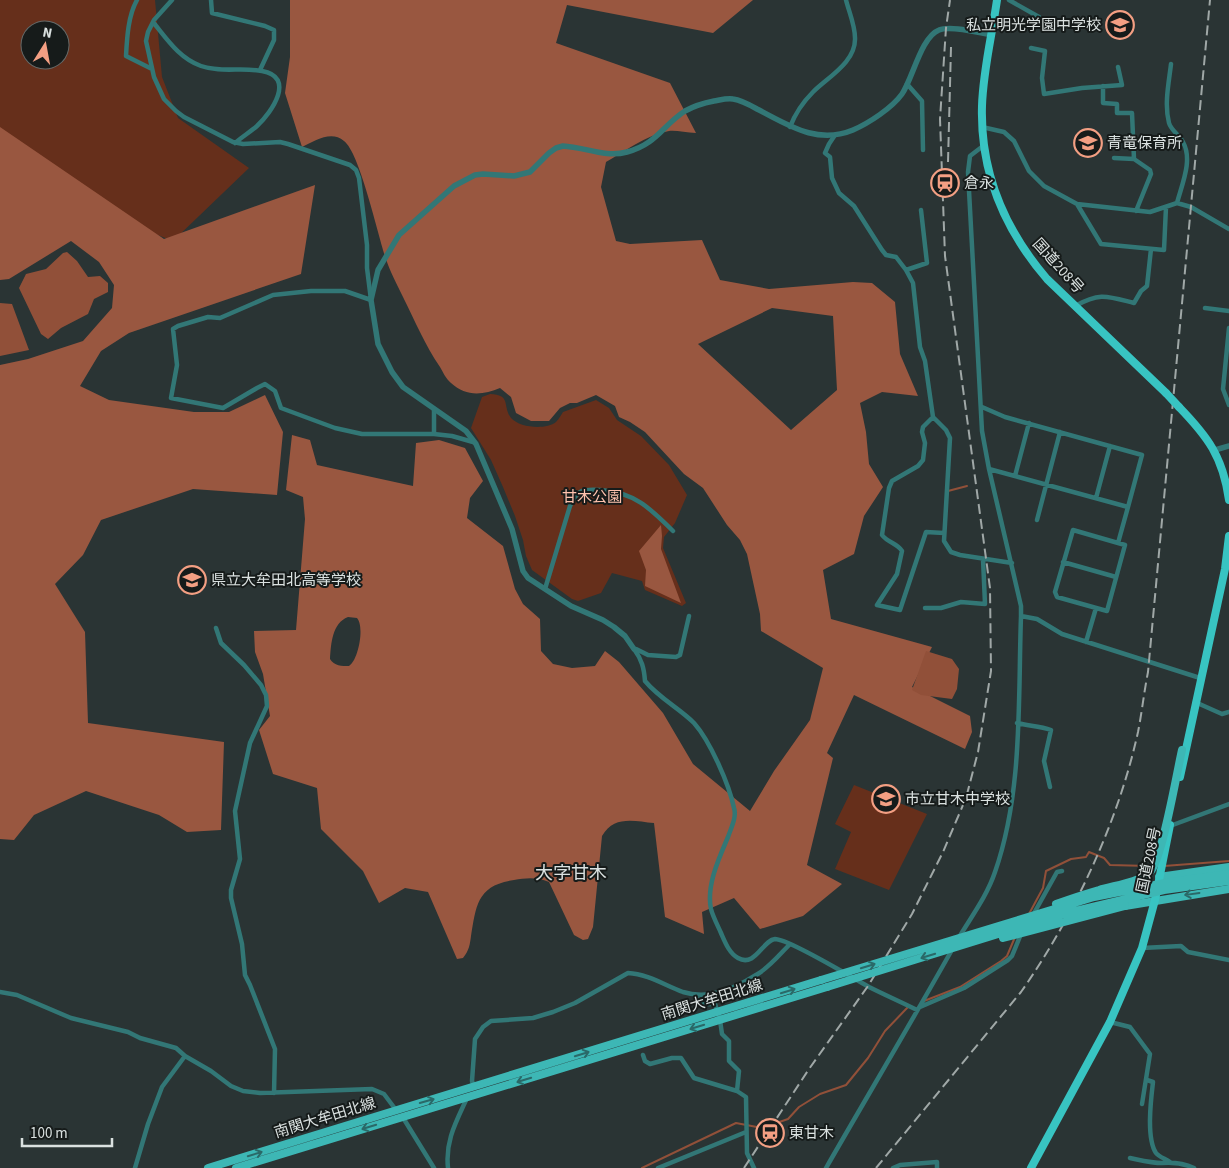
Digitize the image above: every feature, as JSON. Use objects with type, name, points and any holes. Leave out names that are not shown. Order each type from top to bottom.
[{"type":"highway","name":"国道208号","points":[[997,0],[982,105],[982,146],[990,178],[1001,208],[1018,242],[1030,260],[1047,279],[1166,393],[1195,424],[1215,450],[1227,483],[1229,500]]},
{"type":"highway","name":"国道208号","points":[[1031,1168],[1110,1022],[1142,948],[1155,900],[1200,678],[1227,573],[1229,536]]},
{"type":"main road","points":[[1000,926],[1066,901],[1136,880],[1150,872],[1164,833],[1182,750],[1195,705]]},
{"type":"main road","points":[[1159,877],[1229,867]]},
{"type":"main road","name":"南関大牟田北線","points":[[208,1168],[399,1113],[467,1097],[719,1016],[822,980],[1094,898],[1170,882],[1229,874]]},
{"type":"main road","name":"南関大牟田北線","points":[[236,1168],[474,1087],[719,1016],[827,987],[1062,914],[1164,890],[1229,881]]},
{"type":"main road","points":[[972,942],[992,941],[1124,906],[1229,889]]},
{"type":"street","points":[[137,0],[127,35],[126,56],[152,69]]},
{"type":"street","points":[[172,0],[153,22],[146,41],[154,77],[164,99],[184,117],[235,143],[280,142],[350,164],[356,170],[359,178],[367,245],[367,268],[378,344],[392,372],[403,387],[466,431],[476,444],[512,529],[523,571],[528,578],[570,606],[603,620],[625,636],[642,659],[645,681],[693,722],[702,734],[729,791],[735,811],[710,889],[709,900],[711,911],[733,954],[743,960],[754,957],[770,941],[776,939],[790,944],[871,988],[918,1009],[964,988],[1008,960],[1012,956],[1017,940],[1053,883],[1057,872],[1062,871]]},
{"type":"street","points":[[212,0],[212,13],[274,30],[274,40],[260,70]]},
{"type":"street","points":[[790,127],[795,114],[814,92],[838,70],[853,48],[855,38],[846,0]]},
{"type":"street","points":[[1009,0],[1039,17]]},
{"type":"street","points":[[153,22],[179,53],[200,66],[220,70],[260,70],[272,73],[276,77],[279,82],[279,88],[277,99],[273,106],[258,126],[235,143]]},
{"type":"street","points":[[371,300],[378,270],[399,235],[454,186],[467,178],[483,174],[514,176],[524,174],[535,168],[556,148],[564,146],[612,154],[629,151],[653,140],[685,111],[724,99],[734,99],[743,102],[790,127],[810,134],[835,135],[847,133],[864,125],[893,104],[902,94],[926,41],[937,31],[946,28],[992,35]]},
{"type":"street","points":[[1031,48],[1045,51],[1042,78],[1044,94],[1082,88],[1122,85],[1118,67]]},
{"type":"street","points":[[1171,64],[1167,108],[1170,124],[1184,143],[1187,155],[1186,172],[1177,203]]},
{"type":"street","points":[[907,84],[922,101],[922,150]]},
{"type":"street","points":[[1103,86],[1103,103],[1117,104],[1117,113],[1132,113],[1134,159]]},
{"type":"street","points":[[982,127],[1004,132],[1014,142],[1029,171],[1044,186],[1077,204],[1150,212],[1177,203],[1194,208],[1229,229]]},
{"type":"street","points":[[835,135],[825,153],[830,157],[832,178],[839,193],[854,206],[886,255],[896,257],[913,283],[920,347],[925,361],[933,417],[946,430],[950,438],[944,541],[951,552],[1012,563]]},
{"type":"street","points":[[826,1168],[984,898],[995,873],[1013,797],[1017,759],[1021,606],[982,431],[968,172],[970,156],[982,146]]},
{"type":"street","points":[[1114,158],[1134,159],[1150,170],[1151,174],[1136,211]]},
{"type":"street","points":[[1077,204],[1101,244],[1164,250],[1166,207]]},
{"type":"street","points":[[906,270],[927,264],[921,210]]},
{"type":"street","points":[[1075,306],[1089,298],[1102,296],[1134,303],[1147,286],[1151,248]]},
{"type":"street","points":[[371,300],[345,291],[311,291],[273,295],[220,318],[208,317],[173,328],[177,365],[171,398],[223,408],[265,384],[275,391],[281,408],[335,428],[362,434],[434,434],[452,436],[473,442]]},
{"type":"street","points":[[1205,308],[1229,311]]},
{"type":"street","points":[[1229,328],[1223,390],[1229,405]]},
{"type":"street","points":[[982,406],[1005,417],[1142,455],[1118,542]]},
{"type":"street","points":[[434,409],[434,434]]},
{"type":"street","points":[[933,417],[923,427],[922,432],[925,443],[923,460],[918,466],[892,481],[889,488],[882,535],[886,541],[899,546],[902,551],[897,574],[876,604],[900,610],[926,532],[944,533]]},
{"type":"street","points":[[1015,476],[1029,423]]},
{"type":"street","points":[[1037,520],[1060,432]]},
{"type":"street","points":[[1096,498],[1110,446]]},
{"type":"street","points":[[1215,450],[1229,446]]},
{"type":"street","points":[[989,468],[1128,507]]},
{"type":"street","points":[[545,589],[570,506],[576,494],[583,490],[621,492],[650,509],[673,531]]},
{"type":"street","points":[[1073,530],[1125,545],[1107,611],[1057,597],[1055,592],[1063,562],[1073,530]]},
{"type":"street","points":[[925,608],[941,608],[961,602],[985,604],[983,558]]},
{"type":"street","points":[[1063,562],[1116,577]]},
{"type":"street","points":[[1086,642],[1096,608]]},
{"type":"street","points":[[634,649],[648,655],[676,657],[680,655],[689,616]]},
{"type":"street","points":[[1021,616],[1037,619],[1062,634],[1200,678]]},
{"type":"street","points":[[216,628],[221,643],[244,665],[261,685],[266,695],[266,706],[250,743],[236,802],[235,811],[240,858],[231,890],[231,898],[242,944],[245,975],[275,1049],[274,1093]]},
{"type":"street","points":[[1195,705],[1222,714],[1229,712]]},
{"type":"street","points":[[1018,723],[1033,727],[1040,726],[1051,730],[1044,761],[1050,787]]},
{"type":"street","points":[[1170,826],[1229,804]]},
{"type":"street","points":[[448,1168],[448,1141],[467,1097],[474,1087],[472,1080],[476,1040],[483,1027],[491,1021],[533,1018],[553,1012],[575,1003],[628,973],[697,995],[714,995],[757,975],[790,944]]},
{"type":"street","points":[[1142,948],[1181,946],[1188,952],[1229,960]]},
{"type":"street","points":[[0,992],[17,995],[71,1018],[128,1032],[140,1038],[176,1048],[231,1086],[243,1091],[274,1093],[372,1089],[384,1094],[399,1113],[434,1168]]},
{"type":"street","points":[[697,995],[698,1004],[715,1004],[722,1034],[729,1041],[729,1061],[739,1071],[737,1092]]},
{"type":"street","points":[[1110,1022],[1130,1026],[1150,1054],[1142,1104]]},
{"type":"street","points":[[643,1055],[645,1061],[650,1064],[672,1058],[681,1058],[694,1078],[737,1092],[746,1097],[747,1154],[754,1168]]},
{"type":"street","points":[[135,1168],[148,1124],[162,1087],[185,1056]]},
{"type":"street","points":[[1147,1080],[1153,1082],[1150,1110],[1152,1144],[1156,1154],[1170,1162]]},
{"type":"street","points":[[658,1168],[746,1132]]},
{"type":"street","points":[[1130,1158],[1162,1163],[1182,1163],[1194,1168]]},
{"type":"street","points":[[893,1168],[900,1165],[937,1162],[937,1168]]},
{"type":"green space","points":[[0,0],[155,0],[162,77],[178,118],[249,168],[173,241],[114,218],[0,154]]},
{"type":"green space","name":"甘木公園","points":[[490,394],[501,396],[504,399],[511,418],[520,424],[533,427],[552,425],[563,412],[596,400],[609,408],[617,420],[641,436],[669,465],[687,495],[675,523],[664,537],[663,548],[686,603],[682,606],[645,590],[642,581],[612,573],[601,593],[578,601],[572,599],[532,570],[526,556],[515,516],[503,487],[491,460],[471,428],[482,397]]},
{"type":"green space","points":[[854,785],[927,814],[889,890],[835,869],[851,832],[835,824]]},
{"type":"shaded area","points":[[290,0],[753,0],[713,33],[567,5],[556,43],[670,83],[696,133],[672,131],[660,133],[636,144],[606,162],[601,187],[616,241],[630,244],[702,240],[720,280],[769,289],[853,282],[872,283],[895,302],[900,354],[918,396],[882,392],[860,403],[866,432],[869,464],[883,487],[864,516],[854,554],[823,570],[831,619],[932,647],[912,687],[970,716],[972,732],[965,749],[854,695],[827,753],[833,758],[807,865],[842,884],[803,916],[760,929],[734,898],[702,912],[704,934],[665,917],[654,823],[625,821],[612,825],[602,836],[593,927],[588,939],[583,940],[574,935],[549,882],[527,878],[518,879],[502,883],[485,892],[477,906],[468,950],[463,958],[457,959],[428,892],[405,888],[379,903],[363,871],[321,829],[317,788],[273,774],[259,730],[270,716],[263,674],[255,652],[254,631],[296,630],[305,519],[303,497],[286,490],[292,435],[310,440],[317,465],[413,486],[416,443],[439,440],[465,448],[483,481],[470,498],[467,518],[503,546],[515,589],[523,604],[540,619],[541,651],[553,664],[572,668],[595,666],[605,651],[619,662],[663,713],[693,764],[750,811],[774,771],[810,720],[823,668],[761,631],[760,614],[747,554],[740,540],[727,525],[703,488],[684,474],[645,432],[619,417],[615,406],[596,395],[560,408],[549,421],[531,421],[516,413],[511,397],[500,388],[481,393],[469,393],[457,388],[448,380],[425,342],[390,269],[362,178],[350,149],[344,141],[334,136],[328,136],[302,147],[285,93],[290,57]],"holes":[[[772,308],[833,316],[837,390],[791,430],[698,344]],[[348,617],[357,618],[359,622],[359,644],[352,663],[349,666],[341,666],[330,659],[331,647],[336,629]]]},
{"type":"shaded area","points":[[0,127],[164,239],[315,185],[301,274],[129,333],[101,351],[80,386],[109,400],[194,412],[229,412],[265,395],[283,432],[277,495],[193,489],[101,520],[83,555],[55,584],[85,632],[88,723],[224,742],[221,830],[187,832],[159,815],[86,791],[34,815],[14,840],[0,839],[0,365],[28,359],[83,341],[112,308],[114,285],[99,262],[71,241],[9,279],[0,280]]},
{"type":"shaded area","points":[[67,252],[77,261],[88,277],[100,276],[108,283],[108,292],[94,299],[88,314],[61,328],[48,339],[41,334],[19,288],[26,274],[46,269],[63,253]]},
{"type":"shaded area","points":[[0,303],[12,304],[29,350],[0,356]]},
{"type":"shaded area","points":[[661,525],[661,549],[681,603],[645,586],[646,570],[639,551]]},
{"type":"shaded area","points":[[926,651],[952,659],[959,669],[957,689],[952,699],[921,695],[912,690]]},
{"type":"waterway","points":[[948,491],[967,486]]},
{"type":"waterway","points":[[1029,914],[1043,888],[1046,871],[1071,859],[1086,857],[1089,852],[1104,858],[1110,865],[1149,866]]},
{"type":"waterway","points":[[1164,866],[1229,861]]},
{"type":"waterway","points":[[924,1001],[960,987],[1001,961],[1007,956],[1015,937]]},
{"type":"waterway","points":[[642,1168],[736,1123],[762,1128],[788,1119],[799,1107],[820,1094],[846,1085],[868,1058],[885,1031],[908,1007]]},
{"type":"railway","points":[[744,1168],[809,1069],[868,986],[912,914],[943,852],[966,798],[978,752],[991,671],[990,588],[945,256],[940,119],[946,28],[950,0]]},
{"type":"railway","points":[[876,1168],[1021,992],[1040,963],[1059,932],[1092,868],[1119,800],[1129,766],[1138,732],[1148,672],[1210,0]]},
{"type":"railway","points":[[948,162],[951,47]]},
{"type":"place","name":"私立明光学園中学校","points":[[1120,25]]},
{"type":"place","name":"青竜保育所","points":[[1088,143]]},
{"type":"place","name":"倉永","points":[[945,183]]},
{"type":"place","name":"県立大牟田北高等学校","points":[[192,580]]},
{"type":"place","name":"市立甘木中学校","points":[[886,799]]},
{"type":"place","name":"東甘木","points":[[770,1133]]},
{"type":"district","name":"大字甘木","points":[[571,873]]}]
